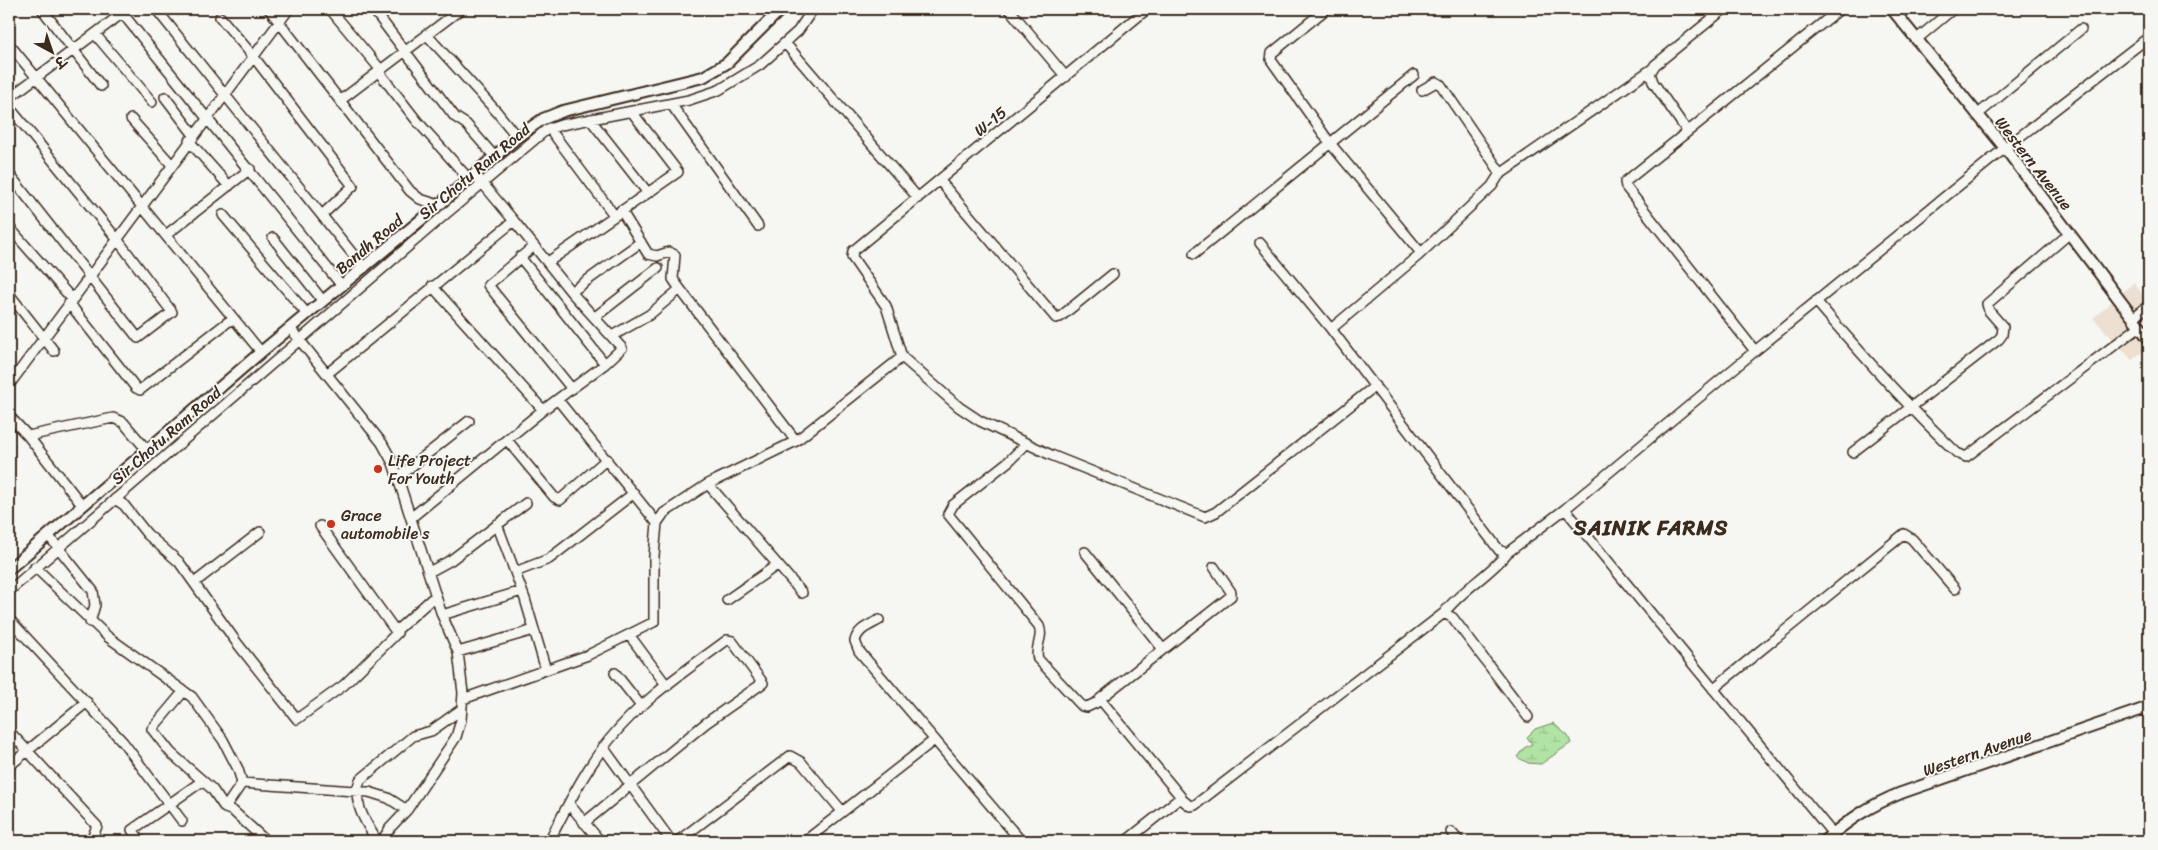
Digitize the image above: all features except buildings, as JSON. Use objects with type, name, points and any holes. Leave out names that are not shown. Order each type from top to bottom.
[{"type":"street","points":[[42,9],[101,86]]},
{"type":"street","points":[[156,9],[364,268]]},
{"type":"street","points":[[269,9],[410,191],[420,199],[439,205]]},
{"type":"street","points":[[9,385],[289,9]]},
{"type":"street","points":[[330,9],[417,121],[472,176],[482,183],[571,292],[622,348],[605,364],[543,410],[412,517]]},
{"type":"street","points":[[373,9],[455,117],[471,129],[494,156]]},
{"type":"street","points":[[341,100],[404,50],[461,9]]},
{"type":"street","name":"Bandh Road","points":[[9,569],[261,352],[364,268],[517,137],[543,119],[563,111],[703,77],[727,62],[782,9]]},
{"type":"street","name":"Sir Chotu Ram Road","points":[[9,590],[482,183],[549,128],[696,98],[736,81],[785,43],[805,22],[813,9]]},
{"type":"street","points":[[1009,9],[1066,77]]},
{"type":"street","name":"W-15","points":[[902,357],[886,306],[851,255],[853,251],[1147,9]]},
{"type":"street","points":[[1326,9],[1272,53],[1270,58],[1292,92],[1330,143],[1421,253]]},
{"type":"street","points":[[1331,329],[1421,253],[1492,186],[1499,175],[1652,69],[1724,9]]},
{"type":"street","points":[[1755,351],[1625,184],[1627,179],[1840,9]]},
{"type":"street","name":"Western Avenue","points":[[1892,9],[2005,148],[2149,339]]},
{"type":"street","points":[[1917,39],[1953,9]]},
{"type":"street","points":[[9,98],[95,34],[123,10],[206,119],[250,169],[292,225],[342,286]]},
{"type":"street","points":[[220,17],[253,56],[353,186],[322,215]]},
{"type":"street","points":[[1977,115],[2081,29]]},
{"type":"street","points":[[95,34],[152,102]]},
{"type":"street","points":[[426,34],[497,112],[517,137]]},
{"type":"street","points":[[1100,701],[1181,797],[1190,806],[1195,805],[1444,614],[1455,599],[1498,564],[1507,553],[1565,509],[1755,351],[2005,148],[2149,37]]},
{"type":"street","points":[[785,43],[918,198]]},
{"type":"street","points":[[9,44],[261,352]]},
{"type":"street","points":[[1652,69],[1650,77],[1687,131]]},
{"type":"street","points":[[1194,254],[1414,75]]},
{"type":"street","points":[[1422,90],[1436,82],[1441,85],[1498,169],[1499,175]]},
{"type":"street","points":[[165,97],[192,138],[229,186]]},
{"type":"street","points":[[671,104],[758,226]]},
{"type":"street","points":[[9,107],[117,239],[172,312],[138,338],[9,174]]},
{"type":"street","points":[[548,262],[678,172],[632,112]]},
{"type":"street","points":[[131,119],[172,165]]},
{"type":"street","points":[[590,119],[648,193]]},
{"type":"street","points":[[549,128],[650,255],[657,256],[669,252],[674,255],[676,261],[673,276],[680,289],[796,441]]},
{"type":"street","points":[[166,235],[250,169]]},
{"type":"street","points":[[940,181],[1056,318],[1060,317],[1113,274]]},
{"type":"street","points":[[223,215],[307,314]]},
{"type":"street","points":[[328,373],[432,286],[514,221]]},
{"type":"street","points":[[9,227],[70,301],[136,388],[140,390],[233,318]]},
{"type":"street","points":[[1853,452],[1999,339],[2003,327],[1989,311],[1987,304],[2070,233]]},
{"type":"street","points":[[273,238],[323,302]]},
{"type":"street","points":[[571,292],[641,242]]},
{"type":"street","points":[[1260,243],[1331,329],[1499,550],[1507,553]]},
{"type":"street","points":[[534,246],[489,282],[488,286],[572,389]]},
{"type":"street","points":[[520,257],[605,364]]},
{"type":"street","points":[[594,317],[658,268]]},
{"type":"street","points":[[432,286],[543,410]]},
{"type":"street","points":[[612,336],[649,315],[680,289]]},
{"type":"street","points":[[9,294],[54,350]]},
{"type":"street","points":[[1816,301],[1873,369],[1910,408],[1957,452],[1966,457],[2136,322],[2149,305]]},
{"type":"street","points":[[290,328],[328,373],[382,444],[399,476],[442,615],[458,652],[463,704],[456,737],[407,810],[390,828],[382,841]]},
{"type":"street","points":[[377,841],[362,817],[356,790],[363,776],[415,735],[431,731],[463,704],[630,636],[655,620],[654,556],[657,523],[664,513],[708,484],[796,441],[902,357],[965,411],[1026,444],[1205,517],[1216,512],[1375,386]]},
{"type":"street","points":[[558,400],[657,523]]},
{"type":"street","points":[[28,436],[113,418],[123,422],[147,450]]},
{"type":"street","points":[[10,420],[28,436],[82,505]]},
{"type":"street","points":[[399,476],[469,421]]},
{"type":"street","points":[[507,440],[557,499],[563,499],[607,459]]},
{"type":"street","points":[[1026,444],[1009,462],[953,505],[948,514],[1039,626],[1041,631],[1036,651],[1038,659],[1082,706],[1087,707],[1100,701],[1162,648],[1231,596],[1230,590],[1214,567]]},
{"type":"street","points":[[129,465],[139,478]]},
{"type":"street","points":[[708,484],[802,593]]},
{"type":"street","points":[[515,572],[549,559],[634,493]]},
{"type":"street","points":[[114,499],[124,505],[147,534],[176,558],[297,720],[359,671],[396,634],[397,630],[436,595]]},
{"type":"street","points":[[429,572],[451,560],[526,503]]},
{"type":"street","points":[[1565,509],[1833,834]]},
{"type":"street","points":[[497,524],[522,590],[546,670]]},
{"type":"street","points":[[320,526],[397,630]]},
{"type":"street","points":[[194,582],[260,532]]},
{"type":"street","points":[[1713,689],[1904,534],[1912,539],[1955,589]]},
{"type":"street","points":[[48,535],[93,591],[95,605],[90,622]]},
{"type":"street","points":[[1084,552],[1162,648]]},
{"type":"street","points":[[728,600],[777,565]]},
{"type":"street","points":[[35,568],[114,643],[197,702],[223,740],[238,769],[242,782]]},
{"type":"street","points":[[442,615],[522,590]]},
{"type":"street","points":[[1444,614],[1453,618],[1528,717]]},
{"type":"street","points":[[9,619],[123,742],[182,821]]},
{"type":"street","points":[[878,620],[860,631],[855,641],[856,645],[933,741],[1021,841]]},
{"type":"street","points":[[458,652],[534,630]]},
{"type":"street","points":[[630,636],[667,686]]},
{"type":"street","points":[[549,841],[603,747],[641,706],[729,639],[763,682],[629,784],[584,823]]},
{"type":"street","points":[[615,673],[641,706]]},
{"type":"street","points":[[184,691],[152,729],[171,754],[201,782],[212,789],[225,808],[233,811],[266,841]]},
{"type":"street","points":[[9,766],[87,702]]},
{"type":"street","name":"Western Avenue","points":[[1824,841],[1863,811],[1901,793],[2149,707]]},
{"type":"street","points":[[9,731],[97,826],[92,841]]},
{"type":"street","points":[[805,841],[933,741]]},
{"type":"street","points":[[603,747],[671,841]]},
{"type":"street","points":[[678,841],[790,756],[801,762],[842,811]]},
{"type":"street","points":[[141,841],[132,830],[201,782]]},
{"type":"street","points":[[242,782],[356,790],[382,795],[407,810]]},
{"type":"street","points":[[225,808],[242,782]]},
{"type":"street","points":[[1126,841],[1181,797]]},
{"type":"street","points":[[569,804],[600,841]]},
{"type":"street","points":[[1452,832],[1458,841]]},
{"type":"shaded area","points":[[2134,282],[2149,304],[2149,347],[2132,360],[2093,318]]},
{"type":"green space","points":[[1553,723],[1568,736],[1571,743],[1541,764],[1528,763],[1517,757],[1524,748],[1532,744],[1527,737],[1535,729]]},
{"type":"place","name":"Life Project For Youth","points":[[378,469]]},
{"type":"place","name":"Grace automobile s","points":[[331,524]]},
{"type":"district","name":"SAINIK FARMS","points":[[1651,528]]}]
